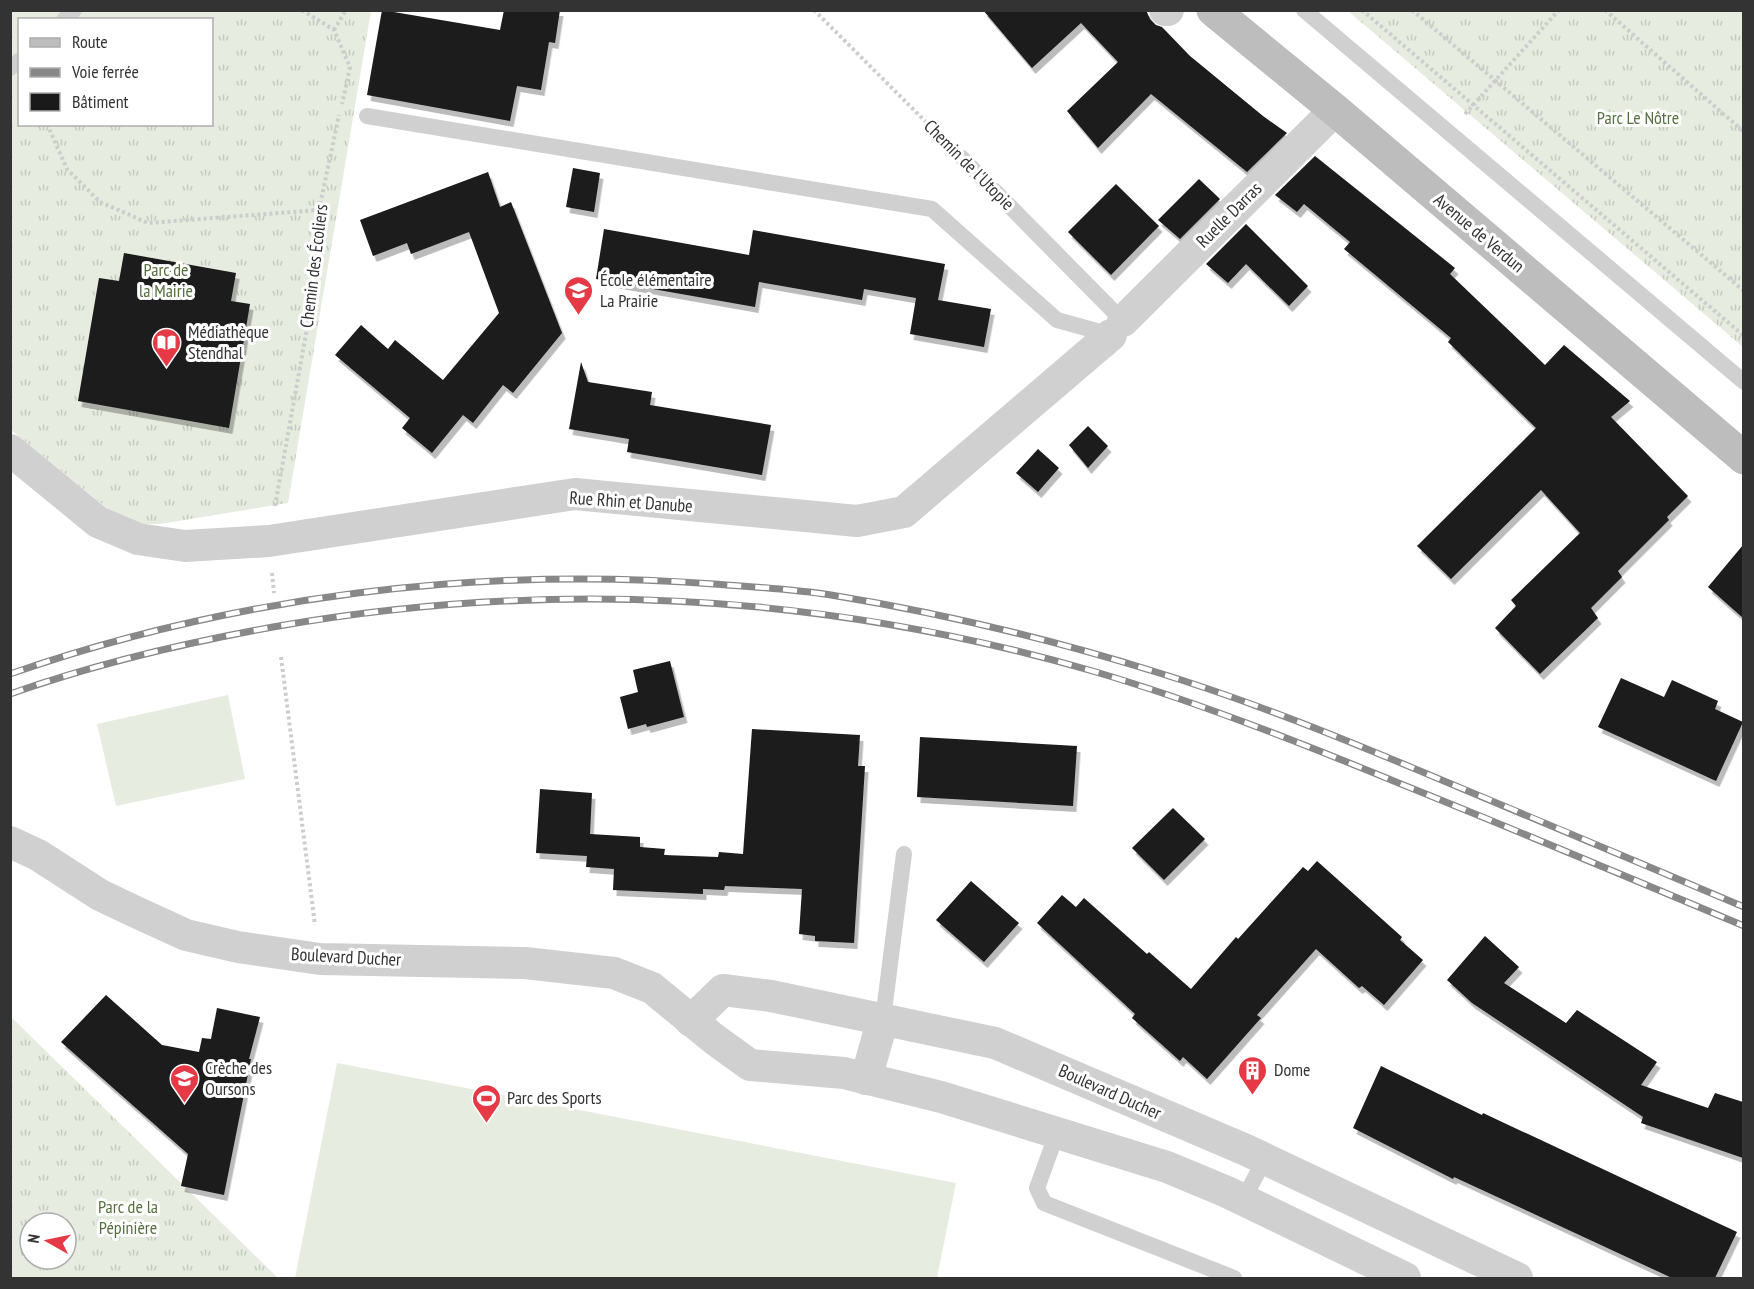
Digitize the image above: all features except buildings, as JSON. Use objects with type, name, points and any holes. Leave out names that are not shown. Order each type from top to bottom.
[{"type":"main road","name":"Avenue de Verdun","points":[[1213,10],[1335,110],[1743,458]]},
{"type":"street","name":"Ruelle Darras","points":[[1117,328],[1335,110]]},
{"type":"street","name":"Rue Rhin et Danube","points":[[10,450],[98,522],[138,539],[185,546],[269,541],[575,494],[857,521],[904,512],[1117,328]]},
{"type":"street","name":"Boulevard Ducher","points":[[10,842],[38,855],[100,895],[186,935],[238,947],[320,959],[525,963],[614,973],[652,988],[691,1021],[750,1065],[844,1073],[941,1096],[1167,1167],[1244,1200],[1405,1278]]},
{"type":"street","name":"Boulevard Ducher","points":[[691,1021],[723,990],[771,996],[995,1043],[1265,1159],[1517,1278]]},
{"type":"street","points":[[866,1078],[883,1019]]},
{"type":"lane","points":[[1304,10],[1743,382]]},
{"type":"lane","points":[[367,116],[932,209],[1057,320],[1117,328]]},
{"type":"lane","name":"Chemin de l'Utopie","points":[[962,158],[1117,328]]},
{"type":"lane","points":[[883,1019],[904,854]]},
{"type":"lane","points":[[1057,1133],[1037,1188],[1044,1203],[1234,1278]]},
{"type":"lane","points":[[1244,1200],[1265,1159]]},
{"type":"path","points":[[302,10],[334,30],[346,10]]},
{"type":"path","name":"Chemin de l'Utopie","points":[[814,10],[962,158]]},
{"type":"path","points":[[1362,10],[1743,336]]},
{"type":"path","points":[[1412,10],[1743,291]]},
{"type":"path","points":[[1447,132],[1474,106],[1559,10]]},
{"type":"path","points":[[1605,10],[1743,132]]},
{"type":"path","name":"Chemin des Écoliers","points":[[269,541],[315,284],[319,210],[350,67],[334,30]]},
{"type":"path","points":[[48,126],[67,169],[100,202],[148,223],[319,210]]},
{"type":"path","points":[[281,657],[320,959]]},
{"type":"green space","name":"Parc de la Mairie","points":[[10,11],[371,11],[288,503],[160,524],[142,524],[112,512],[11,430]]},
{"type":"green space","name":"Parc Le Nôtre","points":[[1348,11],[1743,11],[1743,347]]},
{"type":"green space","points":[[228,695],[245,779],[116,806],[97,724]]},
{"type":"green space","name":"Parc de la Pépinière","points":[[10,1016],[278,1278],[11,1278]]},
{"type":"green space","name":"Parc des Sports","points":[[337,1063],[956,1183],[937,1278],[295,1278]]},
{"type":"railway","points":[[10,674],[95,647],[181,624],[269,606],[358,593],[447,584],[536,580],[625,580],[714,584],[816,593],[913,610],[995,628],[1116,660],[1193,684],[1373,751],[1744,907]]},
{"type":"railway","points":[[10,694],[74,673],[173,647],[273,627],[377,612],[481,602],[584,599],[687,602],[790,610],[892,625],[994,645],[1135,684],[1212,710],[1326,754],[1744,926]]},
{"type":"place","name":"École élémentaire La Prairie","points":[[579,316]]},
{"type":"place","name":"Médiathèque Stendhal","points":[[167,368]]},
{"type":"place","name":"Dome","points":[[1253,1096]]},
{"type":"place","name":"Crèche des Oursons","points":[[184,1104]]},
{"type":"place","name":"Parc des Sports","points":[[486,1124]]}]
